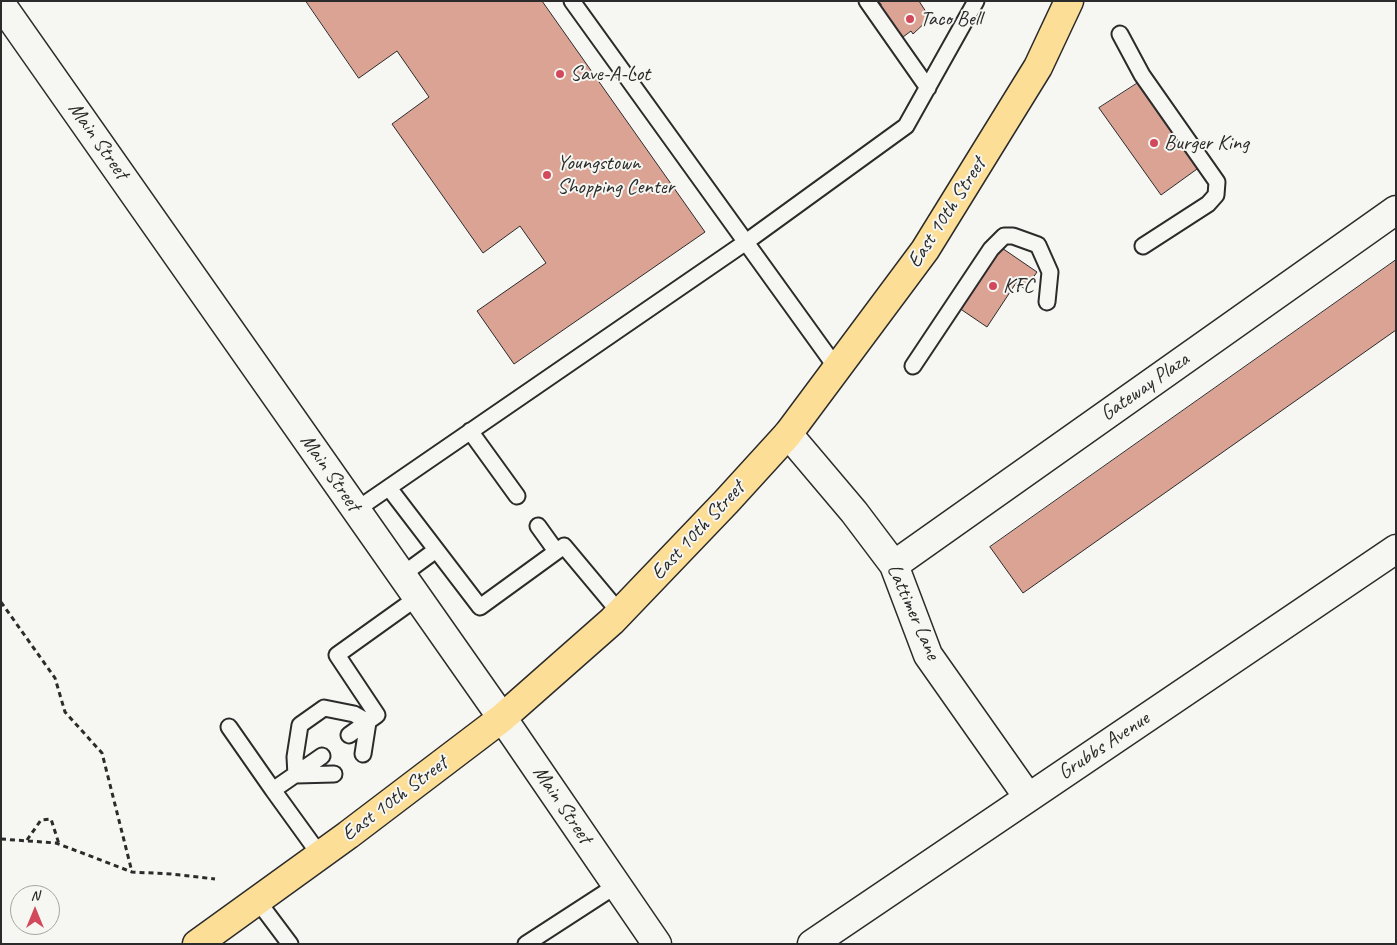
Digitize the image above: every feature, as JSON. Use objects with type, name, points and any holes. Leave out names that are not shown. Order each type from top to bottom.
[{"type":"main road","name":"East 10th Street","points":[[197,944],[320,855],[502,718],[620,613],[788,434],[838,370],[925,250],[1038,67],[1069,1]]},
{"type":"street","name":"Main Street","points":[[1,4],[418,597],[657,944]]},
{"type":"street","name":"Gateway Plaza","points":[[894,565],[1396,210]]},
{"type":"street","name":"Lattimer Lane","points":[[788,434],[854,512],[894,565],[928,655],[1028,797]]},
{"type":"street","name":"Grubbs Avenue","points":[[812,944],[1396,549]]},
{"type":"lane","points":[[572,1],[838,370]]},
{"type":"lane","points":[[867,1],[928,88]]},
{"type":"lane","points":[[356,510],[746,242],[906,126],[976,1]]},
{"type":"lane","points":[[1120,34],[1142,75],[1217,182],[1216,195],[1208,204],[1143,246]]},
{"type":"lane","points":[[912,366],[991,249],[1004,236],[1013,236],[1038,245],[1050,272],[1047,302]]},
{"type":"lane","points":[[470,432],[517,496]]},
{"type":"lane","points":[[389,488],[480,607],[564,546],[620,613]]},
{"type":"lane","points":[[538,526],[556,551]]},
{"type":"lane","points":[[402,575],[436,550]]},
{"type":"lane","points":[[349,735],[377,716],[337,655],[418,597]]},
{"type":"lane","points":[[296,774],[295,757],[300,725],[324,708],[354,714],[368,722]]},
{"type":"lane","points":[[363,754],[368,722]]},
{"type":"lane","points":[[229,727],[320,855]]},
{"type":"lane","points":[[273,790],[322,756]]},
{"type":"lane","points":[[296,774],[334,774]]},
{"type":"lane","points":[[526,944],[617,885]]},
{"type":"lane","points":[[257,900],[290,944]]},
{"type":"path","points":[[1,602],[55,678],[65,712],[102,753],[132,872]]},
{"type":"path","points":[[27,840],[41,820],[51,819],[60,844]]},
{"type":"path","points":[[1,839],[60,844],[132,872],[215,879]]},
{"type":"building","name":"Youngstown Shopping Center","points":[[306,1],[542,1],[705,232],[514,364],[477,311],[546,263],[520,226],[483,253],[392,124],[429,97],[397,51],[359,78]]},
{"type":"building","name":"Taco Bell","points":[[879,1],[919,1],[930,18],[913,34],[911,31],[903,37],[879,6],[881,5]]},
{"type":"building","name":"Burger King","points":[[1141,81],[1204,164],[1161,195],[1099,108]]},
{"type":"building","name":"KFC","points":[[999,246],[1037,272],[1025,289],[1016,283],[987,327],[959,308]]},
{"type":"building","points":[[1396,260],[1396,330],[1023,593],[990,547]]},
{"type":"place","name":"Taco Bell","points":[[910,19]]},
{"type":"place","name":"Save-A-Lot","points":[[560,74]]},
{"type":"place","name":"Burger King","points":[[1154,143]]},
{"type":"place","name":"Youngstown Shopping Center","points":[[547,175]]},
{"type":"place","name":"KFC","points":[[993,286]]}]
